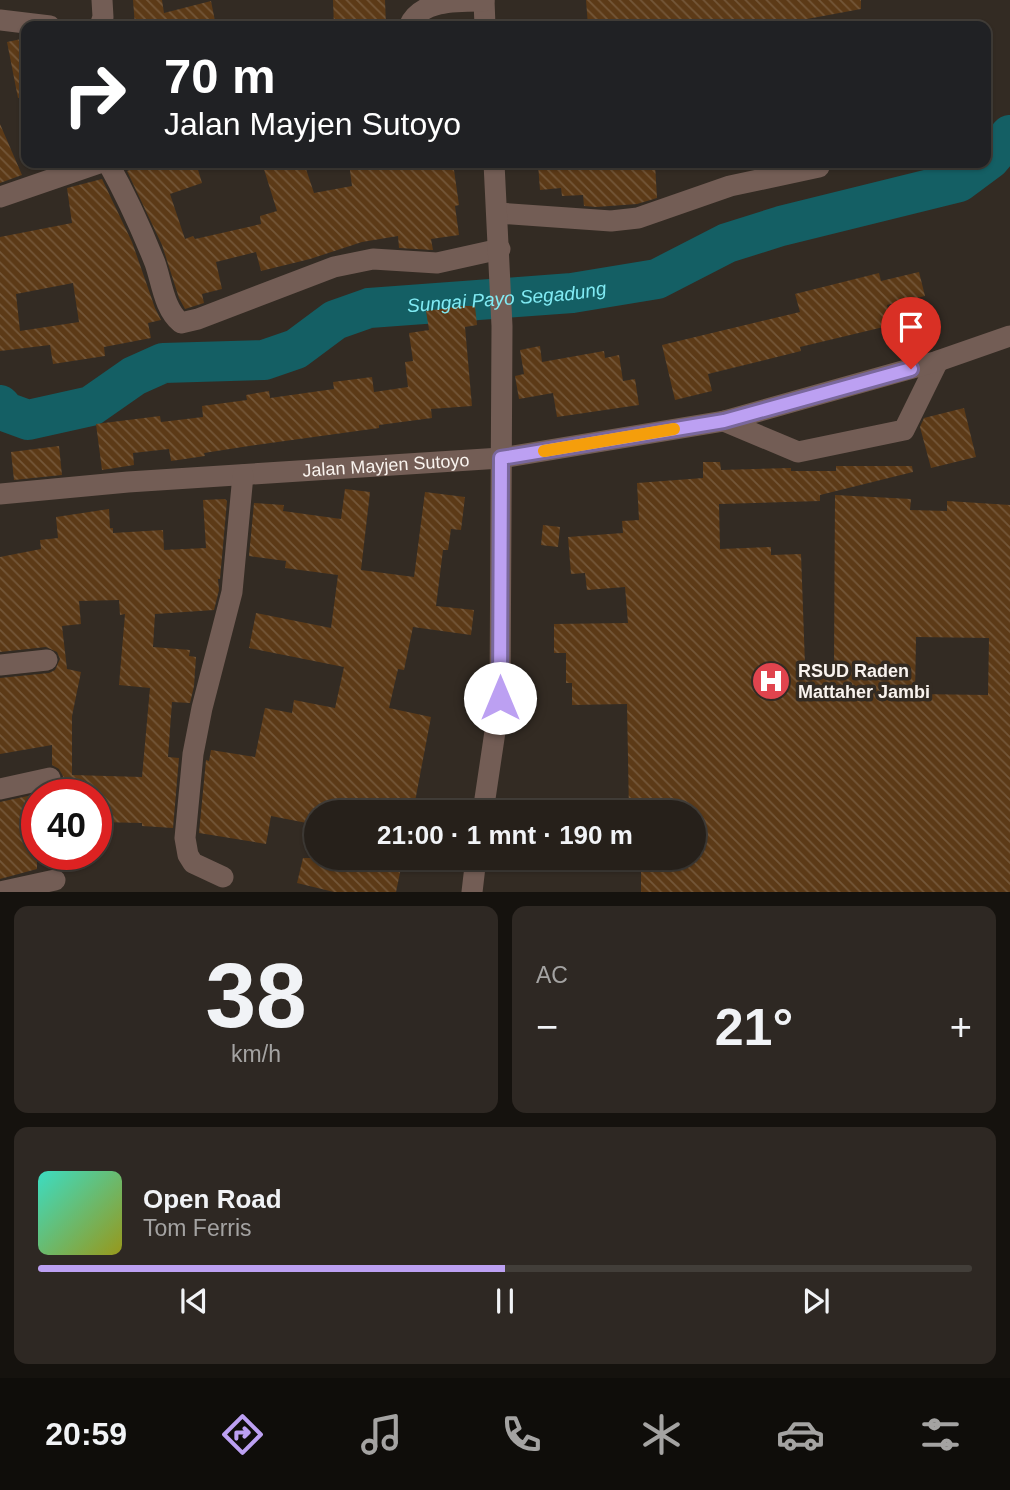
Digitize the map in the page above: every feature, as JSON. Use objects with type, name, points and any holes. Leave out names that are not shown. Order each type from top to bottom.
[{"type":"street","points":[[102,0],[102,21]]},
{"type":"street","points":[[412,21],[421,8],[439,2],[484,0],[485,21]]},
{"type":"street","points":[[0,20],[21,23]]},
{"type":"street","points":[[0,197],[84,168]]},
{"type":"street","points":[[111,168],[138,222],[172,315],[181,323],[334,267],[373,259],[437,263],[500,258]]},
{"type":"street","points":[[485,800],[500,698],[502,326],[494,168]]},
{"type":"street","points":[[498,214],[611,221],[638,218],[730,186],[814,168]]},
{"type":"street","name":"Jalan Mayjen Sutoyo","points":[[0,494],[501,458],[724,421],[938,361],[1010,336]]},
{"type":"street","points":[[724,421],[798,452],[904,430],[938,361]]},
{"type":"street","points":[[223,877],[194,863],[188,855],[185,838],[195,743],[232,592],[243,475]]},
{"type":"street","points":[[0,665],[47,660]]},
{"type":"street","points":[[0,789],[50,778]]},
{"type":"street","points":[[472,891],[475,870]]},
{"type":"street","points":[[1,891],[55,880]]},
{"type":"building","points":[[133,0],[162,0],[164,13],[211,1],[215,21],[135,21]]},
{"type":"building","points":[[333,0],[385,0],[386,21],[334,21]]},
{"type":"building","points":[[586,0],[861,0],[861,9],[807,19],[812,21],[588,21]]},
{"type":"building","points":[[21,39],[21,98],[18,98],[7,42]]},
{"type":"building","points":[[0,124],[22,175],[0,183]]},
{"type":"building","points":[[198,168],[202,183],[170,194],[185,239],[193,236],[195,239],[261,224],[260,216],[277,211],[264,168],[306,168],[314,193],[352,186],[350,168],[454,168],[459,205],[455,206],[459,235],[431,239],[433,250],[399,248],[398,236],[362,242],[261,271],[256,252],[216,262],[222,289],[202,294],[204,303],[185,309],[162,245],[127,171]]},
{"type":"building","points":[[538,168],[655,168],[657,198],[637,204],[584,206],[583,195],[562,196],[561,188],[540,190]]},
{"type":"building","points":[[102,179],[132,242],[161,320],[148,323],[151,338],[104,347],[105,356],[53,364],[50,345],[0,351],[0,237],[72,223],[67,188]],"holes":[[[73,283],[79,322],[20,331],[16,294]]]},
{"type":"building","points":[[919,272],[925,296],[887,305],[892,325],[800,347],[801,351],[708,374],[712,391],[675,400],[662,345],[800,312],[795,294],[879,273],[881,281]]},
{"type":"building","points":[[475,306],[477,325],[465,327],[472,406],[431,409],[432,418],[379,425],[379,428],[204,453],[205,456],[171,461],[169,449],[133,453],[134,465],[102,470],[96,424],[160,416],[161,422],[203,417],[202,406],[247,400],[246,395],[269,391],[270,398],[334,389],[333,382],[372,377],[374,392],[408,387],[405,362],[413,361],[409,333],[429,330],[426,311]]},
{"type":"building","points":[[540,346],[542,362],[604,351],[605,358],[619,355],[623,381],[635,379],[639,405],[557,417],[553,393],[519,399],[515,376],[524,374],[520,350]]},
{"type":"building","points":[[964,408],[976,457],[931,468],[920,427],[924,418]]},
{"type":"building","points":[[59,446],[62,475],[14,480],[11,452]]},
{"type":"building","name":"RSUD Raden Mattaher Jambi","points":[[703,462],[720,462],[721,470],[791,468],[791,471],[836,471],[836,466],[912,466],[913,472],[820,495],[820,501],[719,504],[720,549],[771,547],[771,555],[801,554],[805,665],[834,664],[835,495],[911,499],[910,510],[947,511],[947,501],[1010,505],[1010,892],[641,892],[641,870],[706,870],[706,800],[629,800],[627,704],[572,705],[572,683],[566,683],[566,653],[554,653],[554,624],[628,623],[625,587],[587,590],[585,573],[571,574],[568,537],[623,533],[622,521],[639,520],[637,483],[703,478]],"holes":[[[916,637],[989,638],[988,695],[915,694]]]},
{"type":"building","points":[[345,489],[370,492],[361,570],[414,577],[425,492],[465,497],[461,530],[451,529],[448,550],[443,550],[436,606],[474,610],[471,635],[413,627],[404,670],[398,669],[389,708],[431,717],[415,800],[304,800],[304,822],[271,816],[266,844],[199,833],[206,760],[209,761],[211,750],[255,757],[265,708],[292,713],[294,700],[335,708],[344,667],[249,648],[256,613],[331,628],[338,575],[285,568],[286,561],[249,556],[254,503],[284,505],[283,511],[341,519]]},
{"type":"building","points":[[225,499],[227,501],[219,590],[214,610],[155,614],[153,647],[190,650],[189,656],[196,657],[190,703],[172,702],[168,757],[179,758],[173,828],[142,826],[142,823],[112,822],[112,779],[63,779],[59,769],[52,765],[52,745],[0,754],[0,678],[49,673],[55,670],[60,659],[57,652],[46,647],[0,652],[0,557],[41,549],[40,540],[58,538],[56,517],[109,509],[110,528],[113,528],[113,533],[163,530],[164,550],[206,548],[203,500]],"holes":[[[119,600],[120,615],[125,614],[119,685],[150,688],[142,777],[72,775],[72,716],[81,672],[67,669],[62,626],[81,624],[79,601]]]},
{"type":"building","points":[[543,525],[560,527],[558,547],[541,545]]},
{"type":"building","points":[[21,797],[21,870],[33,870],[0,879],[0,802]]},
{"type":"building","points":[[303,858],[304,870],[401,870],[396,892],[334,892],[297,883]]},
{"type":"waterway","name":"Sungai Payo Segadung","points":[[991,158],[1010,135]]},
{"type":"waterway","name":"Sungai Payo Segadung","points":[[0,405],[6,412],[28,420],[91,406],[134,376],[163,363],[264,360],[296,349],[335,320],[369,308],[572,293],[657,279],[727,243],[781,226],[959,182],[978,168]]},
{"type":"slow traffic","points":[[544,451],[674,429]]},
{"type":"place","name":"RSUD Raden Mattaher Jambi","points":[[771,681]]},
{"type":"route","points":[[500,698],[501,458],[724,421],[911,369]]}]
